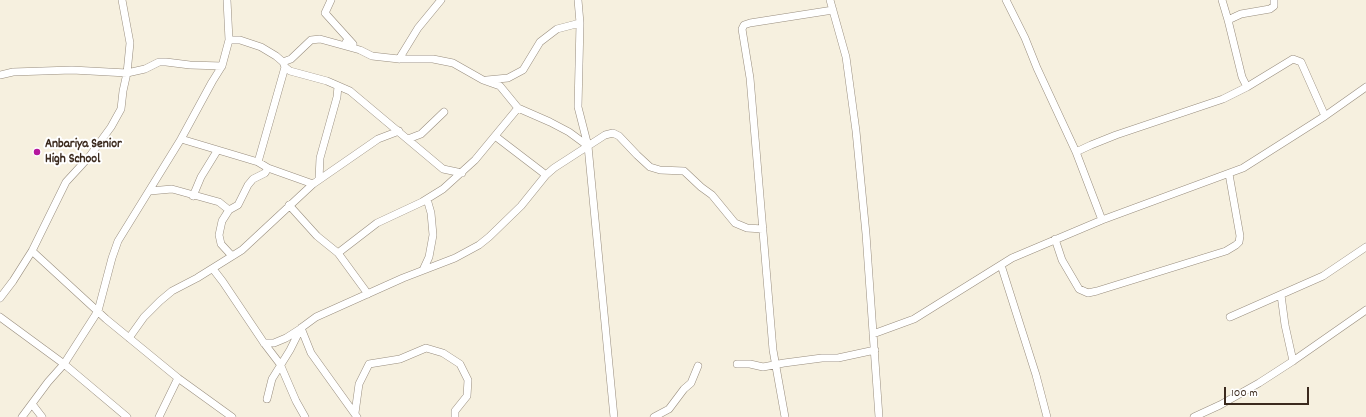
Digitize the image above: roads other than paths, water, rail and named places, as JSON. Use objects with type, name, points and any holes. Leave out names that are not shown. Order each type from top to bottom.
[{"type":"street","points":[[0,298],[13,282],[32,251],[66,182],[111,127],[121,109],[130,43],[122,0]]},
{"type":"street","points":[[22,417],[48,382],[64,364],[98,311],[118,241],[150,192],[222,66],[229,40],[227,0]]},
{"type":"street","points":[[258,162],[284,65],[311,40],[338,39],[353,44],[325,13],[331,0]]},
{"type":"street","points":[[399,59],[418,28],[441,0]]},
{"type":"street","points":[[578,0],[580,23],[578,107],[588,146],[614,417]]},
{"type":"street","points":[[830,0],[846,57],[856,131],[866,234],[879,417]]},
{"type":"street","points":[[1006,0],[1025,38],[1036,68],[1076,152],[1102,220]]},
{"type":"street","points":[[1222,0],[1242,77],[1247,87]]},
{"type":"street","points":[[1228,20],[1241,14],[1270,9],[1274,6],[1274,0]]},
{"type":"street","points":[[785,417],[775,365],[749,71],[742,29],[744,25],[750,23],[833,10]]},
{"type":"street","points":[[483,80],[508,78],[518,73],[523,70],[540,42],[557,30],[580,23]]},
{"type":"street","points":[[320,39],[360,50],[372,56],[399,59],[433,59],[453,63],[483,80],[500,86],[518,108],[569,132],[588,146]]},
{"type":"street","points":[[229,40],[240,40],[260,47],[272,53],[290,70],[338,86],[355,94],[443,169],[462,173]]},
{"type":"street","points":[[1076,152],[1142,126],[1223,99],[1247,87],[1293,59],[1301,62],[1325,116]]},
{"type":"street","points":[[0,75],[13,72],[72,70],[127,73],[145,69],[160,62],[222,66]]},
{"type":"street","points":[[319,179],[320,158],[337,97],[338,86]]},
{"type":"street","points":[[873,334],[914,320],[1012,258],[1102,220],[1243,168],[1325,116],[1366,87]]},
{"type":"street","points":[[338,253],[377,223],[427,199],[443,189],[475,160],[518,108]]},
{"type":"street","points":[[408,139],[421,134],[444,112]]},
{"type":"street","points":[[129,338],[144,317],[160,301],[172,291],[213,269],[242,250],[312,184],[378,139],[400,131]]},
{"type":"street","points":[[264,343],[274,343],[286,338],[316,317],[469,251],[490,237],[521,206],[546,175],[554,168],[588,146],[613,133],[619,136],[650,167],[660,170],[684,171],[712,195],[735,222],[747,228],[763,229]]},
{"type":"street","points":[[495,136],[546,175]]},
{"type":"street","points":[[181,139],[258,162],[268,168],[312,184]]},
{"type":"street","points":[[193,196],[199,182],[217,151]]},
{"type":"street","points":[[232,256],[222,244],[219,235],[222,221],[229,210],[238,205],[253,179],[265,173],[268,168]]},
{"type":"street","points":[[1055,239],[1062,260],[1079,289],[1088,293],[1226,251],[1239,242],[1240,236],[1229,174]]},
{"type":"street","points":[[150,192],[172,189],[219,202],[229,210]]},
{"type":"street","points":[[423,270],[429,257],[433,235],[431,213],[427,199]]},
{"type":"street","points":[[289,205],[317,236],[338,253],[368,294]]},
{"type":"street","points":[[1230,317],[1281,296],[1323,276],[1366,247]]},
{"type":"street","points":[[32,251],[106,319],[178,378],[232,417]]},
{"type":"street","points":[[1001,265],[1046,408],[1047,417]]},
{"type":"street","points":[[213,269],[280,364],[296,402],[305,417]]},
{"type":"street","points":[[1281,296],[1285,325],[1293,361]]},
{"type":"street","points":[[1195,416],[1239,394],[1293,361],[1366,310]]},
{"type":"street","points":[[0,316],[64,364],[127,417]]},
{"type":"street","points":[[266,399],[272,379],[290,350],[301,328]]},
{"type":"street","points":[[301,328],[311,353],[356,415]]},
{"type":"street","points":[[356,415],[359,384],[370,364],[400,359],[426,348],[443,354],[460,364],[468,380],[467,396],[455,411],[455,417]]},
{"type":"street","points":[[737,364],[750,364],[763,367],[822,358],[838,358],[874,350]]},
{"type":"street","points":[[654,417],[669,409],[684,389],[691,384],[698,366]]},
{"type":"street","points":[[159,417],[178,378]]},
{"type":"street","points":[[32,404],[42,417]]},
{"type":"place","name":"Anbariya Senior High School","points":[[37,152]]}]
